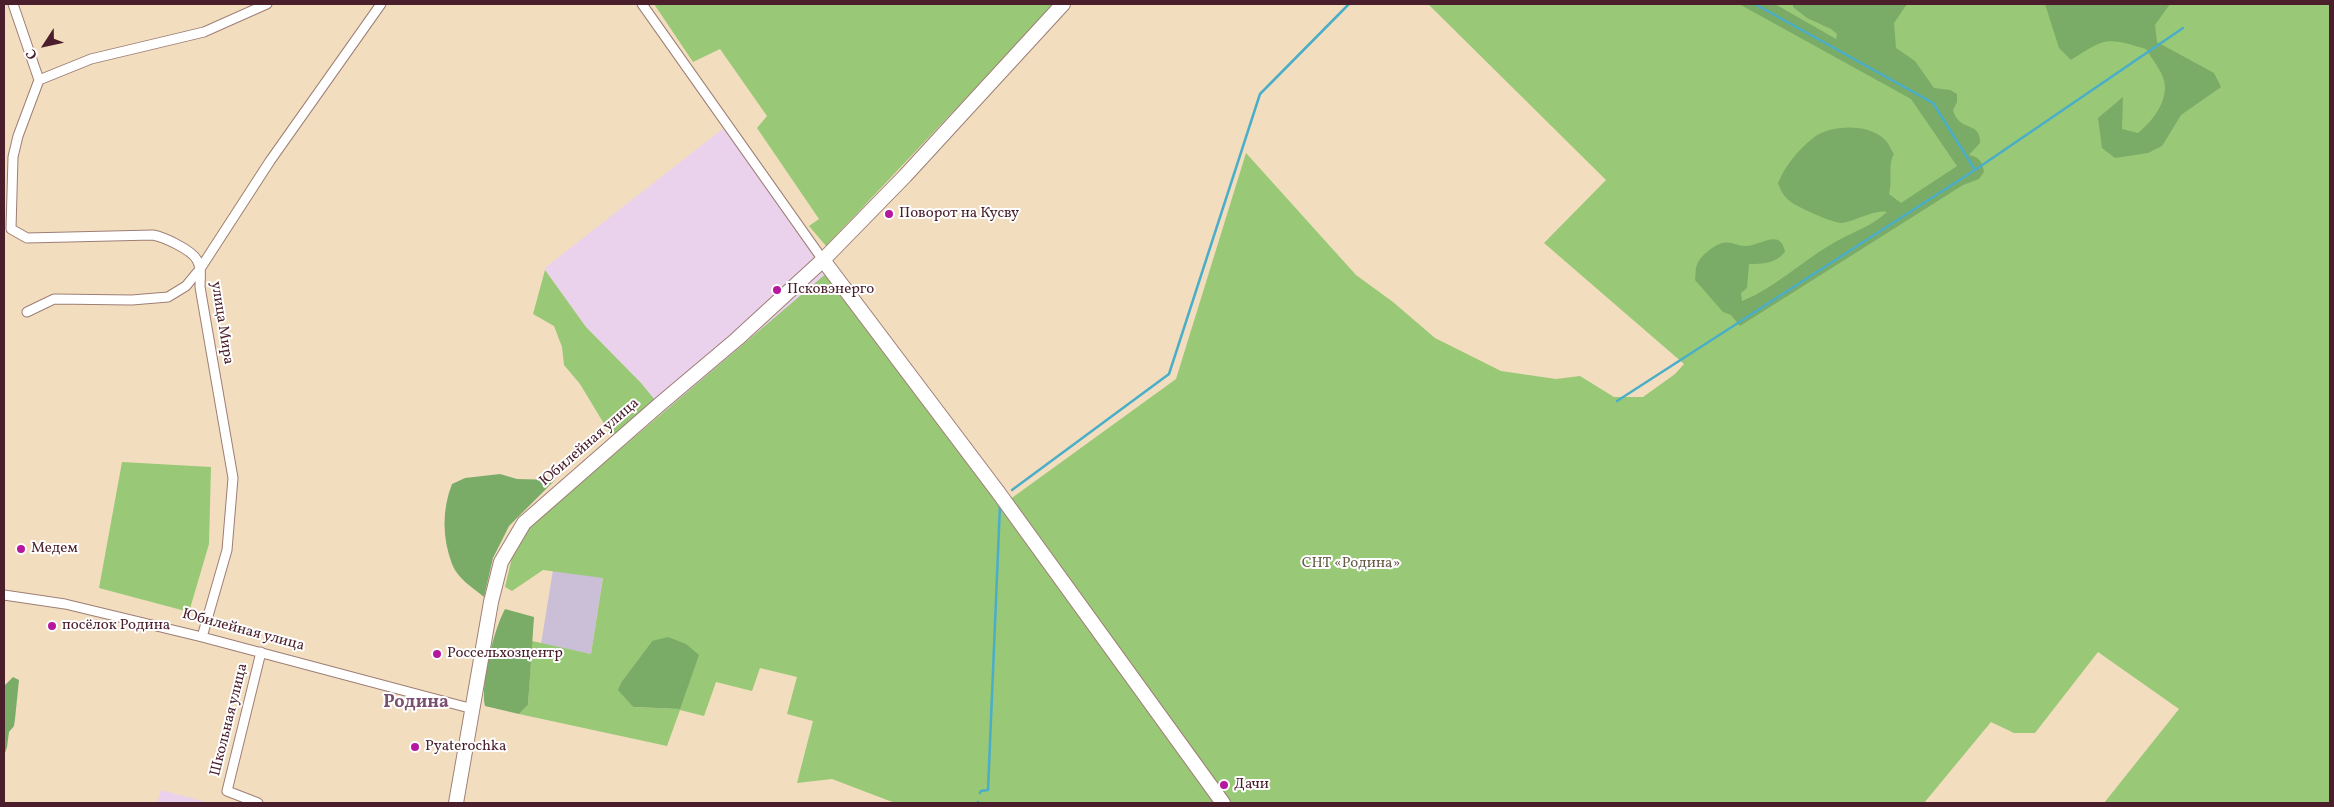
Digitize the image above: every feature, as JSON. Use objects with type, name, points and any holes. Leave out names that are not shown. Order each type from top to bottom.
[{"type":"street","points":[[13,4],[39,80],[18,136],[13,157],[8,215],[11,229],[27,238],[153,235],[163,237],[197,258],[200,269],[186,286],[168,297],[132,300],[54,300],[27,312]]},
{"type":"street","points":[[39,80],[91,59],[204,32],[268,4]]},
{"type":"street","name":"улица Мира","points":[[202,637],[227,550],[233,478],[200,287],[200,269],[270,161],[381,4]]},
{"type":"street","points":[[642,4],[824,260],[998,492],[1223,803]]},
{"type":"street","name":"Юбилейная улица","points":[[456,803],[491,602],[502,562],[524,523],[737,339],[824,260],[906,176],[1063,4]]},
{"type":"street","name":"Юбилейная улица","points":[[4,595],[65,604],[202,637],[437,701],[473,709]]},
{"type":"street","name":"Школьная улица","points":[[258,803],[227,791],[261,652]]},
{"type":"shaded area","points":[[725,127],[828,272],[664,413],[641,383],[586,327],[545,270],[546,267]]},
{"type":"shaded area","points":[[553,570],[603,577],[591,654],[541,644]]},
{"type":"shaded area","points":[[161,790],[210,803],[157,803]]},
{"type":"green space","points":[[654,4],[1055,4],[826,246],[809,226],[819,219],[757,128],[767,116],[720,49],[693,62]]},
{"type":"green space","name":"СНТ «Родина»","points":[[1428,4],[2330,4],[2330,803],[2104,803],[2179,709],[2098,652],[2035,733],[2014,733],[1991,722],[1924,803],[1230,803],[1009,500],[1176,379],[1246,153],[1356,275],[1393,302],[1435,338],[1501,371],[1556,379],[1580,376],[1614,397],[1643,397],[1675,374],[1684,364],[1544,243],[1606,180]]},
{"type":"green space","points":[[1739,4],[1775,4],[1836,39],[1837,34],[1831,29],[1807,18],[1793,7],[1793,4],[1907,4],[1894,23],[1896,48],[1915,61],[1934,88],[1950,90],[1957,94],[1957,102],[1953,110],[1960,122],[1977,131],[1980,143],[1969,155],[1980,160],[1984,172],[1979,179],[1963,185],[1740,326],[1731,315],[1723,312],[1695,280],[1698,262],[1708,251],[1720,244],[1732,243],[1747,246],[1775,239],[1783,245],[1785,252],[1777,259],[1764,263],[1749,264],[1747,288],[1741,293],[1742,301],[1779,281],[1825,248],[1869,225],[1887,212],[1877,212],[1838,223],[1808,211],[1786,198],[1778,183],[1792,159],[1813,138],[1820,133],[1840,128],[1861,128],[1879,135],[1887,142],[1894,154],[1891,163],[1889,194],[1901,203],[1957,166],[1911,99]]},
{"type":"green space","points":[[2045,4],[2170,4],[2155,25],[2157,42],[2214,73],[2221,87],[2181,115],[2162,146],[2148,153],[2115,158],[2102,148],[2098,118],[2123,97],[2122,129],[2138,133],[2154,116],[2162,102],[2165,88],[2163,76],[2146,49],[2113,41],[2092,47],[2071,60],[2059,48]]},
{"type":"green space","points":[[545,270],[586,327],[641,383],[655,400],[612,437],[580,384],[564,365],[562,347],[554,326],[533,314]]},
{"type":"green space","points":[[828,272],[982,479],[1217,803],[895,803],[832,779],[797,783],[813,721],[787,714],[797,677],[760,668],[752,691],[716,682],[704,716],[680,710],[667,746],[519,714],[528,705],[532,641],[591,654],[603,578],[543,570],[512,591],[505,587],[513,553],[529,527]],"holes":[[[652,641],[680,709],[633,707],[623,694],[622,681]]]},
{"type":"green space","points":[[122,462],[211,467],[209,544],[189,612],[99,588]]},
{"type":"green space","points":[[500,474],[517,479],[555,480],[509,526],[493,558],[484,597],[454,569],[446,544],[444,524],[446,503],[452,484],[465,478]]},
{"type":"green space","points":[[505,609],[534,617],[528,705],[519,714],[485,706],[484,684],[486,671]]},
{"type":"green space","points":[[668,637],[686,644],[699,655],[680,709],[633,707],[618,690],[622,681],[652,641]]},
{"type":"green space","points":[[13,677],[19,680],[15,719],[14,726],[9,732],[4,756],[4,686]]},
{"type":"waterway","points":[[1012,490],[1169,374],[1260,94],[1349,4]]},
{"type":"waterway","points":[[1617,401],[1975,170],[1933,103],[1755,4]]},
{"type":"waterway","points":[[1975,170],[2183,28]]},
{"type":"waterway","points":[[980,793],[981,791],[988,790],[1000,505]]},
{"type":"place","name":"Поворот на Кусву","points":[[889,214]]},
{"type":"place","name":"Псковэнерго","points":[[777,290]]},
{"type":"place","name":"Медем","points":[[21,549]]},
{"type":"place","name":"посёлок Родина","points":[[52,626]]},
{"type":"place","name":"Россельхозцентр","points":[[437,654]]},
{"type":"place","name":"Pyaterochka","points":[[415,747]]},
{"type":"place","name":"Дачи","points":[[1224,785]]},
{"type":"district","name":"Родина","points":[[416,704]]}]
